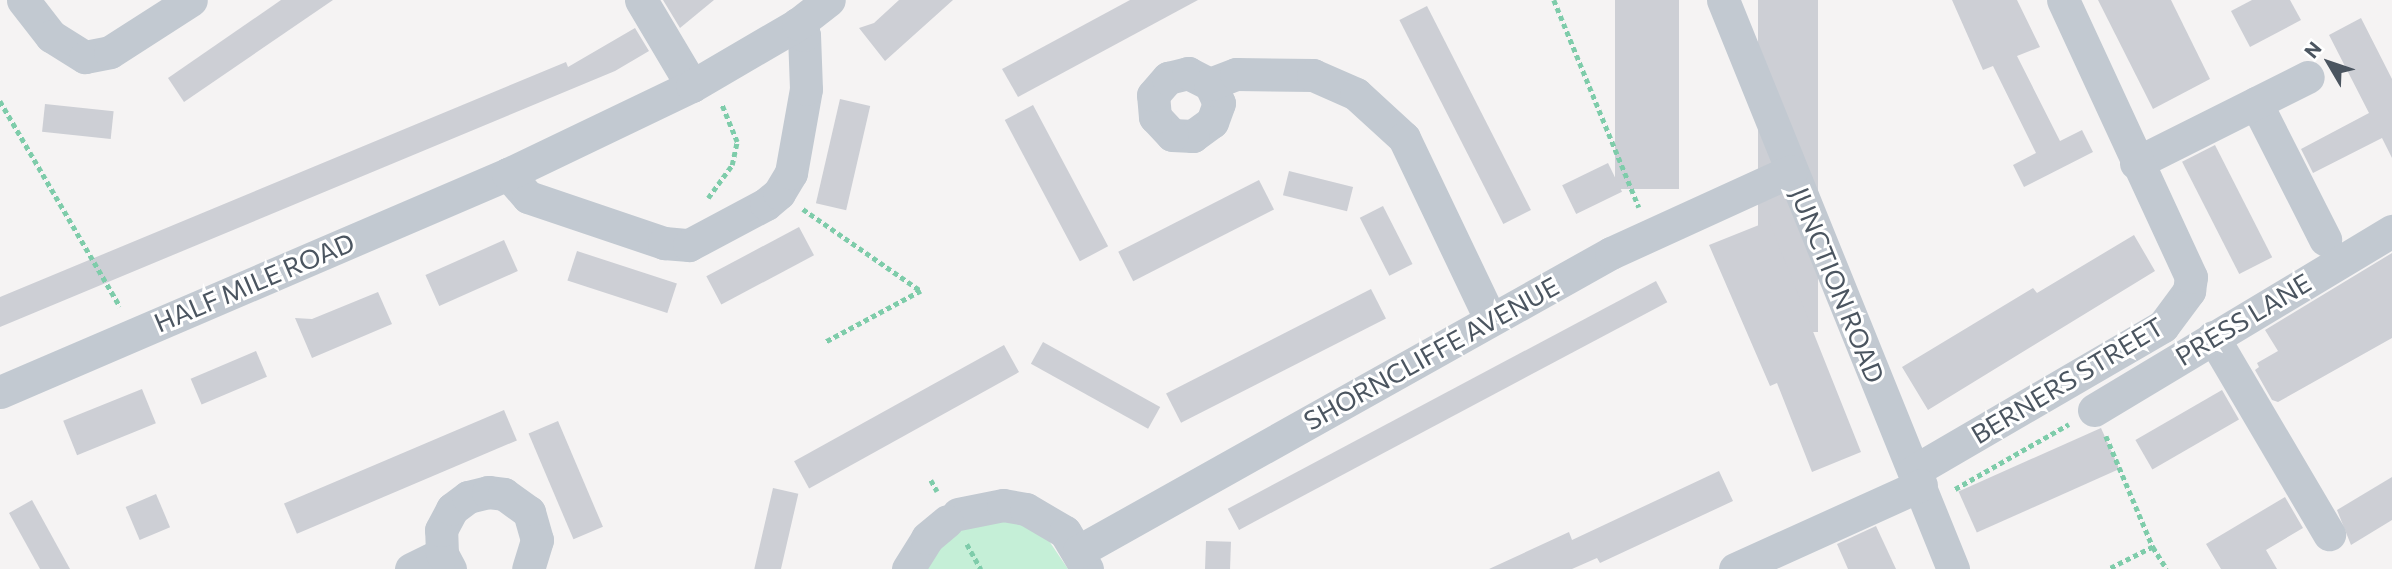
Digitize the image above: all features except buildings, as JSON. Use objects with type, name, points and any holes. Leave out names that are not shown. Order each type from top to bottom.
[{"type":"street","points":[[23,0],[51,36],[85,57],[110,52],[191,0]]},
{"type":"street","points":[[641,0],[705,92]]},
{"type":"street","name":"HALF MILE ROAD","points":[[0,392],[135,332],[705,92],[829,0]]},
{"type":"street","name":"JUNCTION ROAD","points":[[1723,0],[1953,569]]},
{"type":"street","name":"BERNERS STREET","points":[[1735,569],[1920,487],[2163,326],[2175,314],[2189,291],[2191,277],[2136,163],[2063,0]]},
{"type":"street","points":[[508,174],[528,197],[664,243],[689,245],[779,193],[791,173],[806,89],[804,36],[798,24]]},
{"type":"street","points":[[1210,84],[1236,74],[1313,75],[1356,94],[1404,138],[1490,318]]},
{"type":"street","points":[[2136,163],[2308,77]]},
{"type":"street","points":[[2256,103],[2325,239]]},
{"type":"street","name":"SHORNCLIFFE AVENUE","points":[[908,569],[927,538],[953,518],[1003,505],[1026,509],[1047,518],[1083,560],[1490,318],[1651,233],[1791,171]]},
{"type":"street","name":"PRESS LANE","points":[[2094,410],[2392,230]]},
{"type":"street","points":[[2213,337],[2329,534]]},
{"type":"street","points":[[411,569],[446,562],[441,530],[452,509],[468,496],[504,494],[520,502],[536,526],[536,555],[528,569]]},
{"type":"path","points":[[1553,0],[1651,233]]},
{"type":"path","points":[[705,92],[737,142],[732,165],[705,202]]},
{"type":"path","points":[[0,101],[135,332]]},
{"type":"path","points":[[779,193],[921,291],[824,344]]},
{"type":"path","points":[[1920,487],[2094,410],[2153,547],[2167,569]]},
{"type":"path","points":[[2109,569],[2153,547]]},
{"type":"green space","points":[[972,521],[1023,522],[1045,535],[1068,569],[924,569],[950,533]]}]
